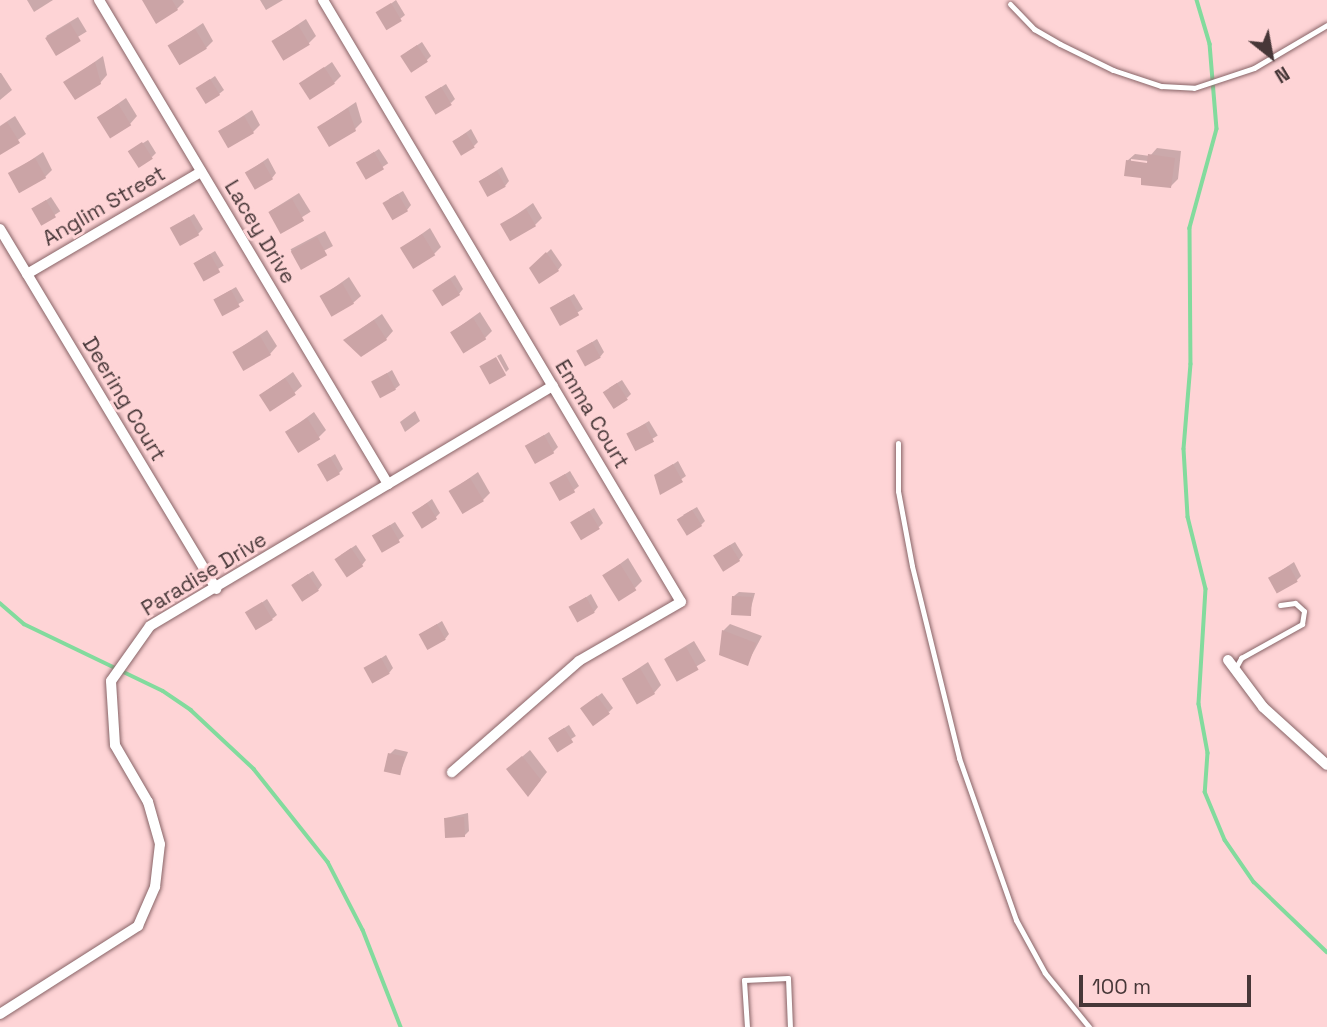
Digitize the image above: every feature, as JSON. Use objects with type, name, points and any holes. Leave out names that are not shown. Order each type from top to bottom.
[{"type":"street","name":"Lacey Drive","points":[[99,0],[388,484]]},
{"type":"street","name":"Emma Court","points":[[323,0],[681,603],[579,661],[452,772]]},
{"type":"street","name":"Anglim Street","points":[[27,274],[201,172]]},
{"type":"street","name":"Deering Court","points":[[0,229],[216,589]]},
{"type":"street","name":"Paradise Drive","points":[[0,1014],[138,926],[155,887],[160,844],[148,803],[115,745],[111,681],[150,626],[553,386]]},
{"type":"street","points":[[1228,660],[1263,707],[1327,765]]},
{"type":"lane","points":[[1010,4],[1034,29],[1060,44],[1112,70],[1161,86],[1194,88],[1254,68],[1327,25]]},
{"type":"lane","points":[[898,443],[898,491],[912,566],[959,758],[1016,920],[1045,973],[1089,1027]]},
{"type":"lane","points":[[1235,670],[1241,658],[1301,624],[1304,611],[1295,603],[1280,605]]},
{"type":"lane","points":[[747,1027],[744,980],[788,978],[790,1027]]},
{"type":"building","points":[[142,0],[172,0],[178,10],[156,24]]},
{"type":"building","points":[[391,3],[402,21],[386,30],[376,12]]},
{"type":"building","points":[[70,23],[81,41],[56,56],[45,38]]},
{"type":"building","points":[[298,25],[310,45],[283,61],[271,41]]},
{"type":"building","points":[[195,29],[207,49],[179,65],[168,45]]},
{"type":"building","points":[[417,45],[428,62],[411,73],[400,56]]},
{"type":"building","points":[[95,62],[101,84],[75,100],[63,82]]},
{"type":"building","points":[[324,67],[335,84],[310,100],[299,83]]},
{"type":"building","points":[[210,79],[220,95],[206,104],[196,88]]},
{"type":"building","points":[[441,87],[452,105],[436,115],[425,97]]},
{"type":"building","points":[[118,104],[131,125],[110,138],[97,117]]},
{"type":"building","points":[[348,108],[356,131],[329,147],[317,127]]},
{"type":"building","points":[[244,116],[254,133],[228,148],[218,131]]},
{"type":"building","points":[[7,122],[20,143],[0,155],[0,127]]},
{"type":"building","points":[[466,133],[475,148],[461,156],[452,141]]},
{"type":"building","points":[[142,142],[153,159],[139,168],[128,151]]},
{"type":"building","points":[[374,152],[384,169],[366,180],[356,162]]},
{"type":"building","points":[[1148,154],[1175,158],[1171,188],[1141,185],[1141,178],[1124,176],[1126,160],[1147,163]]},
{"type":"building","points":[[35,158],[46,178],[19,193],[8,173]]},
{"type":"building","points":[[263,162],[273,179],[255,190],[245,172]]},
{"type":"building","points":[[497,171],[506,187],[487,197],[479,181]]},
{"type":"building","points":[[398,194],[408,211],[392,220],[382,203]]},
{"type":"building","points":[[292,199],[304,221],[281,234],[268,212]]},
{"type":"building","points":[[46,200],[56,217],[41,226],[31,209]]},
{"type":"building","points":[[526,209],[536,226],[510,241],[500,224]]},
{"type":"building","points":[[189,217],[199,235],[180,246],[170,228]]},
{"type":"building","points":[[422,234],[435,255],[413,269],[400,248]]},
{"type":"building","points":[[317,237],[327,255],[301,270],[291,252]]},
{"type":"building","points":[[546,252],[559,271],[539,284],[529,268]]},
{"type":"building","points":[[210,254],[220,272],[204,282],[193,263]]},
{"type":"building","points":[[450,279],[460,295],[442,306],[432,290]]},
{"type":"building","points":[[342,283],[354,304],[331,317],[319,296]]},
{"type":"building","points":[[231,290],[240,307],[222,316],[213,299]]},
{"type":"building","points":[[569,297],[579,315],[560,326],[550,308]]},
{"type":"building","points":[[473,318],[486,339],[463,354],[450,332]]},
{"type":"building","points":[[374,320],[387,340],[361,357],[343,340]]},
{"type":"building","points":[[260,336],[271,355],[243,371],[232,352]]},
{"type":"building","points":[[592,342],[601,358],[585,366],[576,351]]},
{"type":"building","points":[[496,357],[506,375],[490,385],[479,366]]},
{"type":"building","points":[[387,373],[396,390],[380,398],[371,381]]},
{"type":"building","points":[[285,378],[296,395],[270,412],[259,395]]},
{"type":"building","points":[[617,383],[628,400],[614,409],[603,392]]},
{"type":"building","points":[[307,418],[320,439],[298,453],[285,432]]},
{"type":"building","points":[[645,424],[654,442],[635,451],[626,434]]},
{"type":"building","points":[[544,435],[554,453],[535,464],[525,446]]},
{"type":"building","points":[[330,457],[340,474],[327,482],[317,465]]},
{"type":"building","points":[[673,464],[683,482],[660,495],[654,475]]},
{"type":"building","points":[[565,474],[575,492],[559,501],[549,483]]},
{"type":"building","points":[[470,478],[484,501],[462,514],[449,491]]},
{"type":"building","points":[[427,503],[437,519],[422,529],[412,513]]},
{"type":"building","points":[[692,510],[702,526],[687,536],[677,520]]},
{"type":"building","points":[[589,511],[600,529],[581,540],[570,522]]},
{"type":"building","points":[[390,525],[400,542],[382,553],[372,536]]},
{"type":"building","points":[[730,545],[740,561],[723,572],[713,556]]},
{"type":"building","points":[[351,548],[363,566],[347,577],[334,559]]},
{"type":"building","points":[[620,564],[636,590],[619,601],[602,575]]},
{"type":"building","points":[[1289,566],[1298,582],[1277,593],[1268,578]]},
{"type":"building","points":[[308,574],[319,591],[302,602],[291,585]]},
{"type":"building","points":[[732,596],[752,597],[751,616],[731,615]]},
{"type":"building","points":[[586,597],[595,613],[577,622],[569,607]]},
{"type":"building","points":[[262,602],[273,620],[256,630],[245,612]]},
{"type":"building","points":[[437,624],[446,640],[427,650],[419,634]]},
{"type":"building","points":[[722,630],[756,643],[748,666],[719,655]]},
{"type":"building","points":[[686,647],[699,670],[677,682],[664,659]]},
{"type":"building","points":[[381,658],[390,674],[372,683],[364,668]]},
{"type":"building","points":[[640,668],[655,694],[637,704],[622,678]]},
{"type":"building","points":[[597,696],[610,714],[593,726],[580,708]]},
{"type":"building","points":[[564,728],[573,742],[557,753],[548,738]]},
{"type":"building","points":[[388,753],[405,757],[400,775],[384,772]]},
{"type":"building","points":[[522,756],[541,780],[528,797],[506,769]]},
{"type":"building","points":[[464,817],[465,837],[445,838],[444,818]]},
{"type":"waterway","points":[[1197,0],[1210,44],[1217,129],[1190,228],[1191,364],[1184,449],[1188,517],[1206,589],[1199,704],[1208,753],[1205,792],[1225,840],[1254,882],[1327,952]]},
{"type":"waterway","points":[[0,603],[24,624],[163,691],[191,710],[254,769],[328,862],[363,930],[401,1027]]}]
